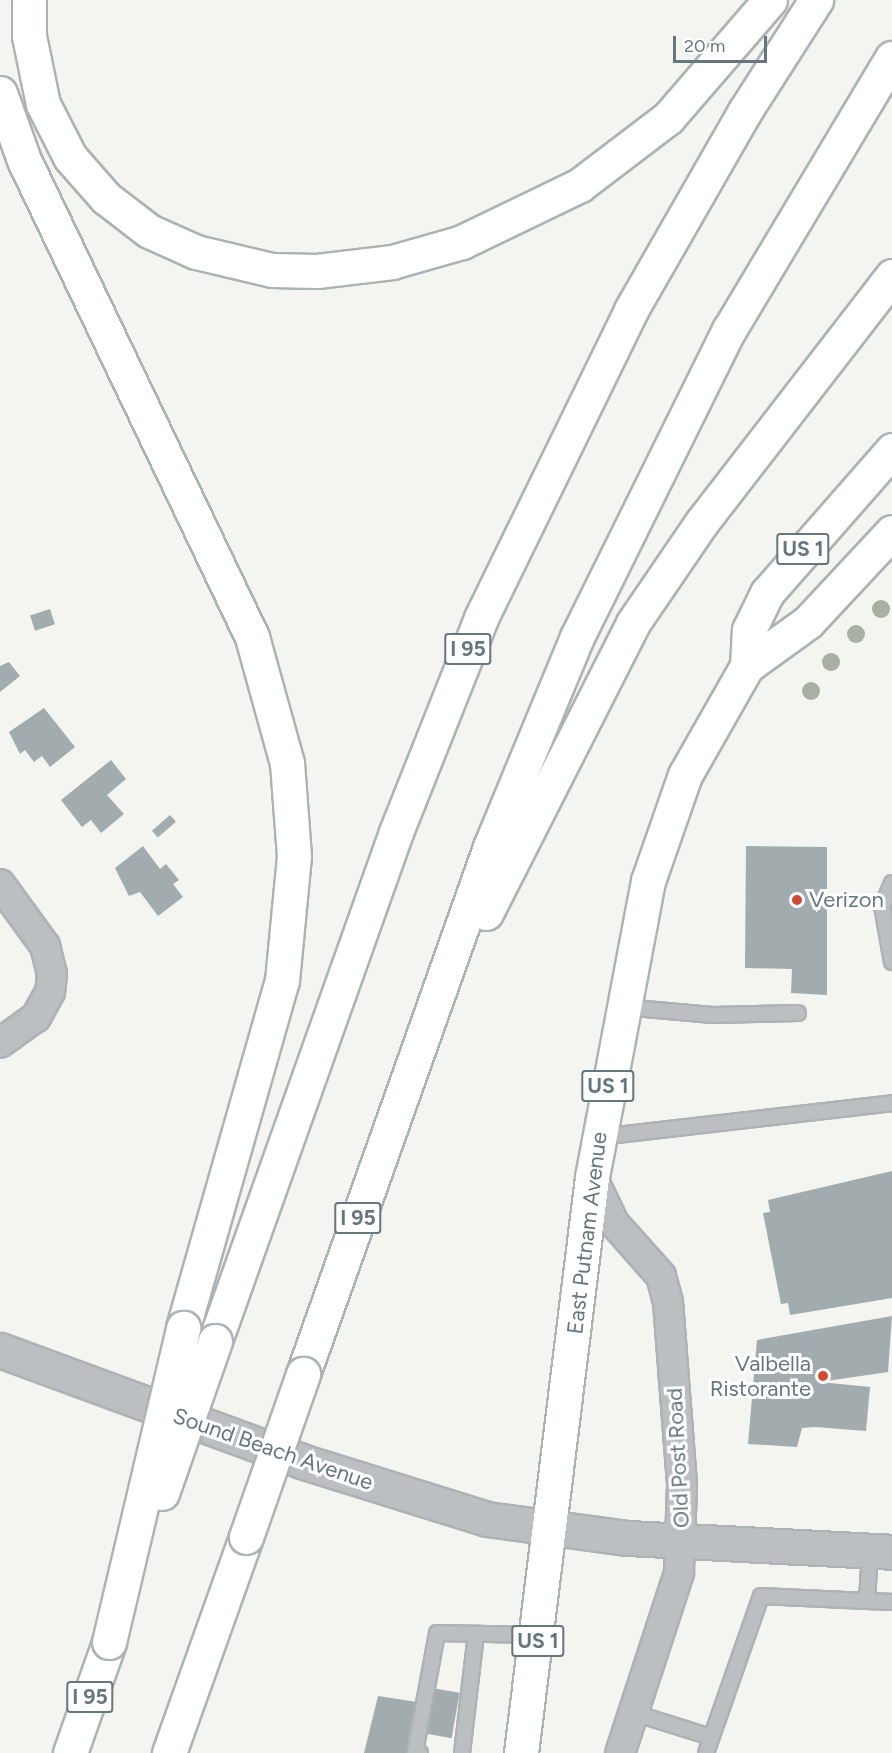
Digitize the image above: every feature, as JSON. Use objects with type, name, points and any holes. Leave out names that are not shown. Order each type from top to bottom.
[{"type":"main road","points":[[29,0],[29,36],[43,104],[70,157],[106,198],[149,231],[196,252],[272,270],[317,272],[392,262],[462,242],[580,185],[669,118],[770,0]]},
{"type":"main road","name":"I 95","points":[[70,1753],[396,832],[486,608],[631,310],[745,111],[816,0]]},
{"type":"main road","name":"I 95","points":[[169,1753],[413,1063],[528,752],[624,534],[734,320],[892,58]]},
{"type":"main road","points":[[0,93],[24,160],[252,637],[287,763],[294,856],[282,980],[183,1328],[110,1642]]},
{"type":"main road","points":[[413,1063],[633,623],[702,522],[886,286]]},
{"type":"main road","name":"East Putnam Avenue","points":[[747,666],[749,630],[767,592],[892,450]]},
{"type":"main road","name":"East Putnam Avenue","points":[[521,1753],[552,1530],[592,1177],[622,1007],[662,835],[685,775],[747,666],[808,622],[892,532]]},
{"type":"street","points":[[0,884],[45,946],[52,974],[50,992],[36,1017],[0,1043]]},
{"type":"street","name":"Old Post Road","points":[[592,1177],[614,1223],[661,1276],[668,1302],[682,1539],[667,1620],[620,1753]]},
{"type":"street","name":"Sound Beach Avenue","points":[[0,1350],[301,1461],[487,1519],[552,1530],[881,1551]]},
{"type":"lane","points":[[892,883],[882,906],[892,963]]},
{"type":"lane","points":[[622,1007],[713,1015],[798,1013]]},
{"type":"lane","points":[[598,1138],[892,1103]]},
{"type":"lane","points":[[867,1601],[881,1551]]},
{"type":"lane","points":[[706,1753],[761,1596],[892,1602]]},
{"type":"lane","points":[[420,1753],[415,1752],[437,1633],[539,1635]]},
{"type":"lane","points":[[462,1753],[476,1634]]},
{"type":"lane","points":[[634,1713],[711,1737]]},
{"type":"building","points":[[50,609],[55,624],[35,631],[30,615]]},
{"type":"building","points":[[9,662],[20,676],[0,692],[0,666]]},
{"type":"building","points":[[44,708],[75,747],[50,767],[42,756],[34,762],[25,750],[20,754],[9,732]]},
{"type":"building","points":[[111,760],[126,779],[107,795],[124,814],[101,833],[91,820],[82,827],[61,800]]},
{"type":"building","points":[[170,815],[176,822],[158,838],[152,831]]},
{"type":"building","points":[[143,846],[160,869],[166,864],[179,880],[173,884],[183,897],[158,916],[140,892],[129,896],[115,868]]},
{"type":"building","points":[[746,846],[827,847],[827,995],[791,993],[792,969],[745,968]]},
{"type":"building","points":[[892,1171],[892,1298],[790,1315],[788,1303],[781,1304],[763,1213],[770,1212],[768,1200]]},
{"type":"building","points":[[892,1316],[888,1372],[820,1382],[870,1387],[866,1431],[802,1428],[797,1447],[748,1444],[757,1340]]},
{"type":"building","points":[[432,1688],[460,1693],[452,1738],[424,1733]]},
{"type":"building","points":[[378,1696],[417,1702],[406,1753],[364,1753]]},
{"type":"place","name":"Verizon","points":[[797,900]]},
{"type":"place","name":"Valbella Ristorante","points":[[823,1376]]}]
